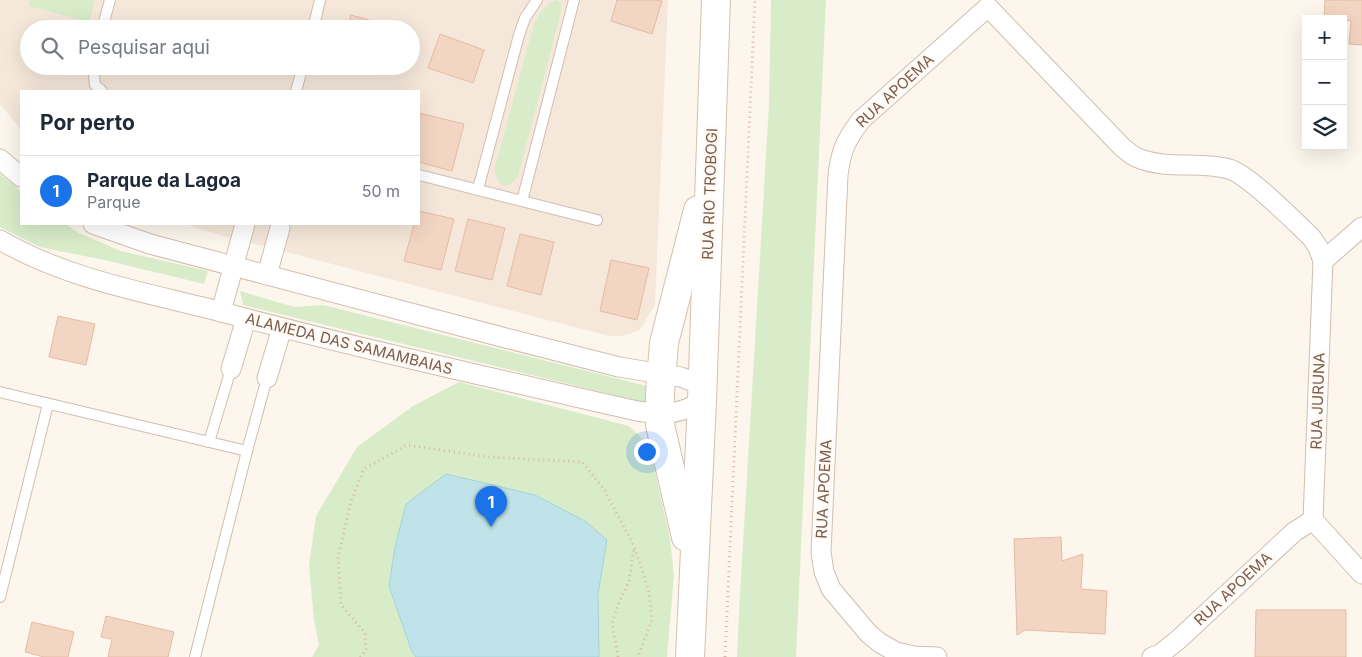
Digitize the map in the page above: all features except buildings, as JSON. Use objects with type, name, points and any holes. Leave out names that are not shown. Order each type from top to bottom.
[{"type":"main road","name":"RUA RIO TROBOGI","points":[[690,657],[703,395],[716,0]]},
{"type":"main road","points":[[694,575],[660,425],[661,375],[664,343],[712,152]]},
{"type":"street","name":"RUA APOEMA","points":[[937,657],[914,656],[896,652],[880,644],[868,633],[831,589],[824,572],[821,552],[838,175],[840,155],[848,137],[861,120],[988,4],[1122,148],[1136,158],[1154,164],[1213,166],[1231,169],[1247,179],[1311,237],[1318,247],[1323,261]]},
{"type":"street","points":[[0,159],[20,176]]},
{"type":"street","points":[[96,225],[150,244],[498,336],[619,366],[689,380],[703,395]]},
{"type":"street","points":[[221,312],[245,225]]},
{"type":"street","points":[[267,275],[280,226]]},
{"type":"street","points":[[1323,261],[1362,226]]},
{"type":"street","name":"ALAMEDA DAS SAMAMBAIAS","points":[[0,240],[24,254],[63,270],[282,328],[637,412],[660,414],[680,412],[703,395]]},
{"type":"street","name":"RUA JURUNA","points":[[1313,520],[1323,261]]},
{"type":"street","points":[[230,369],[246,319]]},
{"type":"street","points":[[267,378],[282,328]]},
{"type":"street","name":"RUA APOEMA","points":[[1152,657],[1159,655],[1178,640],[1294,532],[1313,520]]},
{"type":"street","points":[[1313,520],[1362,574]]},
{"type":"lane","points":[[104,20],[110,0]]},
{"type":"lane","points":[[314,20],[320,0]]},
{"type":"lane","points":[[478,189],[519,35],[525,18],[537,0]]},
{"type":"lane","points":[[522,201],[574,0]]},
{"type":"lane","points":[[94,75],[96,85],[101,90]]},
{"type":"lane","points":[[296,90],[300,75]]},
{"type":"lane","points":[[420,175],[597,220]]},
{"type":"lane","points":[[209,442],[230,369]]},
{"type":"lane","points":[[195,657],[267,378]]},
{"type":"lane","points":[[0,392],[247,451]]},
{"type":"lane","points":[[0,597],[48,404]]},
{"type":"path","points":[[724,657],[756,0]]},
{"type":"path","points":[[360,657],[366,651],[365,633],[341,605],[338,558],[351,501],[364,469],[406,445],[488,457],[582,462],[604,488],[634,546],[649,592],[652,620],[638,657]]},
{"type":"path","points":[[618,657],[612,623],[629,582],[634,546]]},
{"type":"shaded area","points":[[0,0],[668,0],[655,305],[640,330],[623,336],[609,336],[188,225],[420,225],[420,90],[20,90],[20,129],[0,104]]},
{"type":"green space","points":[[30,0],[95,0],[90,20],[82,20],[29,6]]},
{"type":"green space","points":[[557,0],[561,4],[561,12],[518,176],[510,184],[502,185],[497,179],[495,168],[532,30],[541,12]]},
{"type":"green space","points":[[771,0],[826,0],[796,657],[737,657],[769,104]]},
{"type":"green space","points":[[0,174],[20,190],[20,225],[67,225],[77,232],[121,251],[208,271],[204,284],[109,261],[40,247],[0,227]]},
{"type":"green space","points":[[240,291],[294,307],[323,305],[647,386],[653,389],[650,401],[643,402],[243,305]]},
{"type":"green space","points":[[459,382],[629,426],[649,445],[670,538],[674,576],[667,657],[312,657],[319,645],[314,620],[309,566],[316,516],[357,447],[413,406]]},
{"type":"water","points":[[446,474],[535,495],[585,521],[607,540],[598,594],[599,657],[416,657],[412,652],[389,586],[395,547],[406,504]]},
{"type":"place","name":"Parque da Lagoa","points":[[491,527]]}]
